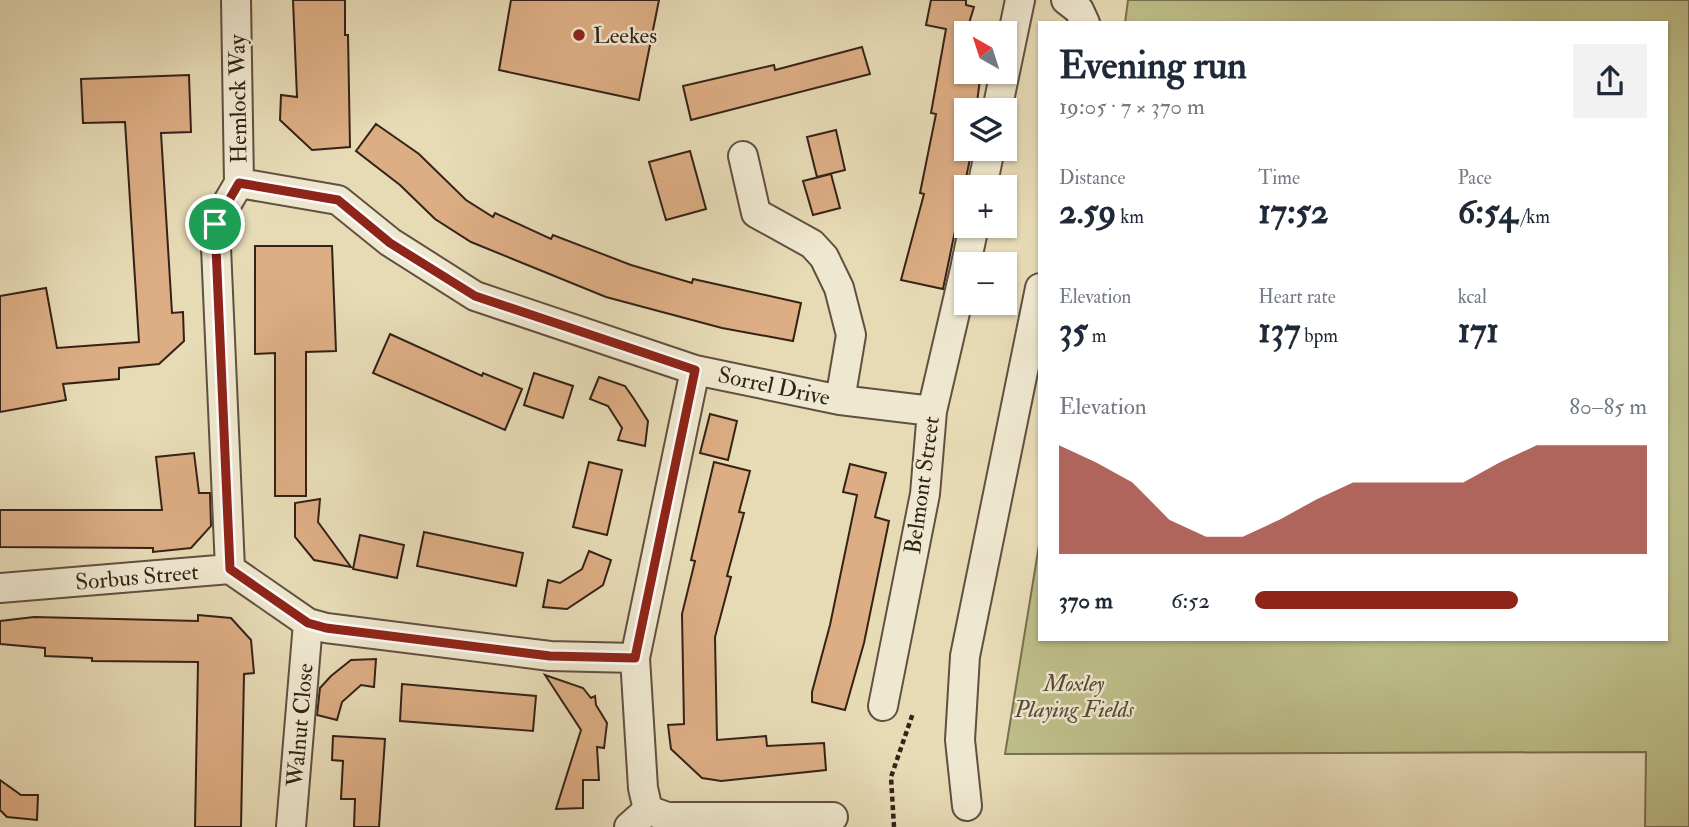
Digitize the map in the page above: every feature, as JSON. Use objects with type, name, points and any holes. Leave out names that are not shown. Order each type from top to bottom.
[{"type":"street","name":"Hemlock Way","points":[[230,569],[215,224],[239,183],[236,0]]},
{"type":"street","points":[[1000,98],[1020,0]]},
{"type":"street","points":[[1066,0],[1079,10],[1084,21]]},
{"type":"street","points":[[743,156],[757,214],[812,244],[824,257],[839,288],[851,335],[840,400]]},
{"type":"street","name":"Sorrel Drive","points":[[239,183],[338,200],[390,243],[475,296],[695,370],[840,400],[932,411]]},
{"type":"street","points":[[967,806],[960,740],[965,656],[1038,298]]},
{"type":"street","name":"Belmont Street","points":[[883,706],[925,494],[932,411],[954,315]]},
{"type":"street","points":[[695,370],[635,658],[643,788],[639,818],[822,820]]},
{"type":"street","name":"Sorbus Street","points":[[0,588],[230,569],[308,623],[326,628],[550,656],[635,658]]},
{"type":"street","name":"Walnut Close","points":[[291,827],[308,623]]},
{"type":"green space","name":"Moxley Playing Fields","points":[[1128,0],[1689,0],[1689,827],[1645,827],[1646,752],[1005,754],[1038,551],[1038,641],[1668,641],[1668,21],[1125,21]]},
{"type":"building","points":[[293,0],[345,0],[350,147],[312,150],[280,120],[281,95],[297,97]]},
{"type":"building","name":"Leekes","points":[[511,0],[659,0],[639,100],[499,70]]},
{"type":"building","points":[[931,0],[966,0],[966,5],[974,7],[970,21],[954,21],[954,84],[979,84],[978,98],[954,98],[954,161],[970,161],[967,175],[954,175],[954,236],[943,289],[901,280],[924,194],[920,193],[936,114],[931,113],[946,29],[926,25]]},
{"type":"building","points":[[862,47],[870,74],[691,120],[683,86],[774,65],[775,70]]},
{"type":"building","points":[[189,75],[191,132],[161,133],[172,313],[183,312],[184,341],[159,364],[119,368],[119,379],[63,384],[66,400],[0,412],[0,296],[46,288],[57,348],[139,342],[125,122],[83,123],[81,79]]},
{"type":"building","points":[[376,124],[419,154],[466,200],[493,217],[495,213],[551,239],[553,235],[631,265],[692,283],[693,279],[801,303],[793,341],[722,328],[606,297],[471,242],[435,219],[400,185],[356,151]]},
{"type":"building","points":[[836,130],[845,170],[817,177],[807,137]]},
{"type":"building","points":[[690,151],[706,209],[666,220],[649,162]]},
{"type":"building","points":[[831,174],[840,208],[813,215],[803,181]]},
{"type":"building","points":[[255,246],[332,246],[336,351],[306,352],[306,496],[275,496],[275,353],[255,354]]},
{"type":"building","points":[[390,334],[482,376],[483,373],[522,389],[505,430],[373,373]]},
{"type":"building","points":[[534,373],[573,386],[563,418],[524,405]]},
{"type":"building","points":[[599,377],[625,386],[634,399],[648,421],[645,446],[618,440],[622,428],[608,406],[590,399]]},
{"type":"building","points":[[710,414],[737,421],[728,460],[700,453]]},
{"type":"building","points":[[194,453],[199,493],[210,493],[211,526],[191,548],[153,552],[153,548],[0,547],[0,510],[162,510],[156,457]]},
{"type":"building","points":[[589,462],[622,470],[607,535],[573,527]]},
{"type":"building","points":[[714,462],[750,471],[739,512],[744,513],[727,576],[731,577],[715,637],[717,740],[766,736],[767,746],[824,743],[826,770],[721,781],[702,778],[671,749],[668,725],[684,724],[682,614],[695,561],[691,560]]},
{"type":"building","points":[[850,464],[886,473],[875,517],[889,521],[864,643],[845,710],[812,702],[812,692],[830,625],[857,495],[843,492]]},
{"type":"building","points":[[320,499],[318,522],[351,567],[314,560],[295,537],[295,503]]},
{"type":"building","points":[[424,532],[523,553],[516,586],[417,566]]},
{"type":"building","points":[[360,535],[404,545],[397,578],[353,569]]},
{"type":"building","points":[[589,551],[611,560],[603,585],[567,609],[543,607],[548,580],[560,583],[582,569]]},
{"type":"building","points":[[198,615],[231,618],[251,640],[254,673],[244,674],[241,827],[195,827],[198,662],[92,661],[92,658],[45,656],[45,648],[0,644],[0,621],[34,617],[198,621]]},
{"type":"building","points":[[376,659],[374,687],[361,685],[342,702],[337,720],[317,715],[320,688],[331,676],[351,660]]},
{"type":"building","points":[[545,675],[583,688],[591,698],[595,696],[596,705],[607,723],[604,748],[597,747],[599,780],[583,780],[583,808],[556,809],[581,730]]},
{"type":"building","points":[[402,684],[536,696],[533,731],[400,721]]},
{"type":"building","points":[[333,736],[385,739],[379,827],[354,827],[355,799],[341,799],[343,761],[332,760]]},
{"type":"building","points":[[0,780],[21,795],[38,795],[37,820],[7,817],[0,810]]},
{"type":"place","name":"Leekes","points":[[579,35]]},
{"type":"route","points":[[239,183],[338,200],[390,243],[475,296],[695,370],[635,658],[550,656],[326,628],[308,623],[230,569],[215,224],[239,183]]}]
